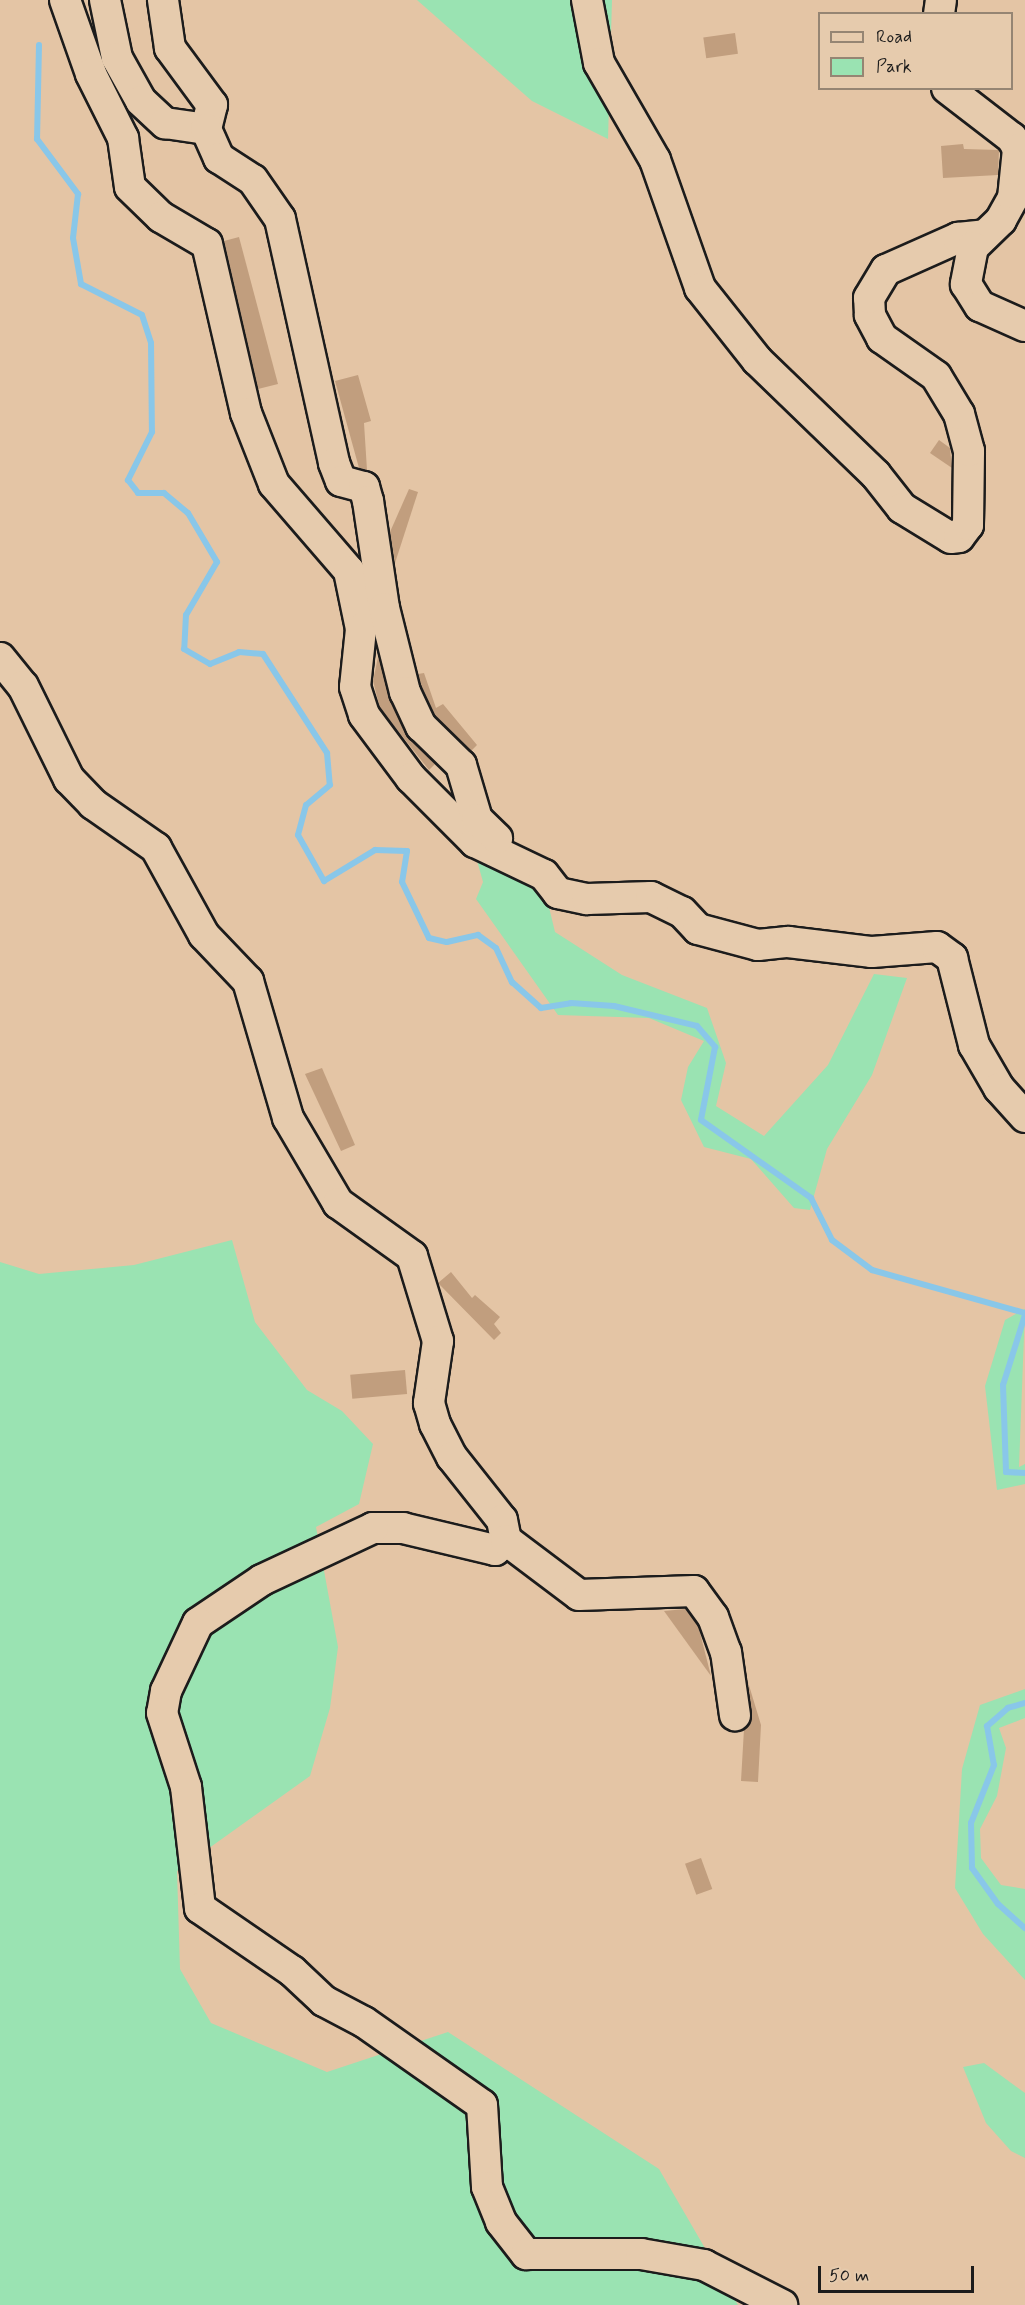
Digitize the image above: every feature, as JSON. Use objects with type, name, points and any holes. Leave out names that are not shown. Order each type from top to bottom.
[{"type":"street","points":[[65,0],[91,74],[123,138],[130,187],[160,217],[207,244],[246,413],[274,484],[349,571],[361,629],[355,687],[364,715],[411,778],[475,842],[544,875],[558,893],[587,899],[651,897],[682,912],[698,929],[758,945],[789,942],[872,952],[937,947],[952,958],[974,1045],[999,1088],[1025,1117]]},
{"type":"street","points":[[105,0],[117,58],[141,101],[165,123],[206,129]]},
{"type":"street","points":[[163,0],[170,48],[212,105],[206,129],[219,158],[253,180],[280,219],[334,463],[341,481],[364,487],[368,501],[384,608],[405,692],[421,726],[461,765],[477,819],[512,858]]},
{"type":"street","points":[[587,0],[599,63],[655,160],[700,288],[757,360],[876,475],[903,508],[951,538],[969,525],[969,450],[959,414],[936,376],[882,338],[870,315],[869,298],[886,270],[958,238],[985,235]]},
{"type":"street","points":[[950,90],[1012,138],[1018,149],[1013,198],[968,259],[971,296],[991,313],[1025,326]]},
{"type":"street","points":[[0,658],[23,686],[69,779],[93,804],[156,848],[204,935],[248,981],[288,1118],[338,1203],[412,1256],[438,1341],[429,1403],[435,1424],[452,1457],[502,1520],[506,1540],[579,1594],[694,1591],[713,1617],[726,1652],[735,1716]]},
{"type":"street","points":[[506,1540],[495,1550],[404,1528],[373,1528],[262,1580],[198,1623],[166,1690],[162,1713],[186,1787],[200,1908],[292,1971],[324,2001],[364,2022],[482,2105],[487,2187],[501,2222],[526,2254],[641,2254],[704,2265],[782,2305]]},
{"type":"green space","points":[[417,0],[612,0],[608,139],[532,101]]},
{"type":"green space","points":[[476,857],[522,876],[547,899],[555,932],[622,975],[707,1008],[726,1063],[716,1106],[764,1136],[828,1065],[874,974],[907,978],[872,1075],[827,1149],[810,1210],[794,1208],[751,1159],[704,1147],[681,1100],[688,1067],[704,1041],[649,1018],[558,1015],[476,899],[483,882]]},
{"type":"green space","points":[[232,1240],[255,1322],[307,1390],[342,1411],[373,1444],[359,1504],[316,1527],[338,1647],[330,1708],[310,1776],[177,1871],[180,1969],[211,2023],[327,2072],[448,2032],[659,2169],[738,2305],[0,2305],[0,1262],[39,1274],[134,1265]]},
{"type":"green space","points":[[1025,1309],[1019,1467],[1025,1464],[1025,1484],[997,1490],[985,1386],[1005,1320]]},
{"type":"green space","points":[[1025,1689],[1025,1718],[999,1728],[1006,1748],[997,1796],[980,1829],[981,1858],[1001,1885],[1025,1889],[1025,1980],[983,1934],[955,1888],[962,1769],[980,1705]]},
{"type":"green space","points":[[984,2063],[1025,2093],[1025,2158],[1011,2151],[986,2123],[963,2067]]},
{"type":"building","points":[[735,33],[738,54],[706,58],[703,37]]},
{"type":"building","points":[[963,144],[964,149],[999,150],[998,175],[943,178],[941,146]]},
{"type":"building","points":[[239,237],[278,384],[258,389],[224,241]]},
{"type":"building","points":[[358,375],[371,421],[364,423],[367,470],[359,468],[335,381]]},
{"type":"building","points":[[939,440],[950,448],[952,468],[930,453]]},
{"type":"building","points":[[409,489],[418,492],[395,563],[390,532]]},
{"type":"building","points":[[378,657],[405,733],[435,764],[429,770],[380,708],[373,681]]},
{"type":"building","points":[[424,673],[436,708],[443,704],[477,745],[471,751],[435,716],[421,686],[418,674]]},
{"type":"building","points":[[322,1068],[355,1145],[341,1151],[305,1074]]},
{"type":"building","points":[[451,1272],[472,1298],[475,1295],[500,1317],[494,1324],[501,1333],[494,1340],[438,1283]]},
{"type":"building","points":[[405,1370],[407,1394],[352,1399],[350,1375]]},
{"type":"building","points":[[685,1609],[698,1625],[711,1676],[664,1611]]},
{"type":"building","points":[[748,1682],[761,1725],[758,1782],[741,1781],[744,1729],[752,1713]]},
{"type":"building","points":[[701,1858],[712,1889],[696,1895],[685,1864]]},
{"type":"waterway","points":[[39,45],[37,139],[78,194],[73,238],[81,284],[142,315],[151,343],[152,432],[128,480],[138,493],[164,493],[188,513],[217,562],[186,615],[184,649],[210,664],[239,652],[263,654],[327,753],[330,785],[306,805],[298,835],[324,881],[375,850],[407,851],[402,882],[429,938],[447,942],[478,935],[496,948],[512,982],[541,1008],[571,1003],[614,1006],[697,1026],[715,1047],[701,1120],[811,1198],[832,1240],[872,1270],[1025,1313]]},
{"type":"waterway","points":[[1025,1315],[1003,1385],[1006,1472],[1025,1473]]},
{"type":"waterway","points":[[1025,1703],[1008,1708],[987,1726],[994,1765],[971,1823],[972,1868],[998,1904],[1025,1928]]}]
